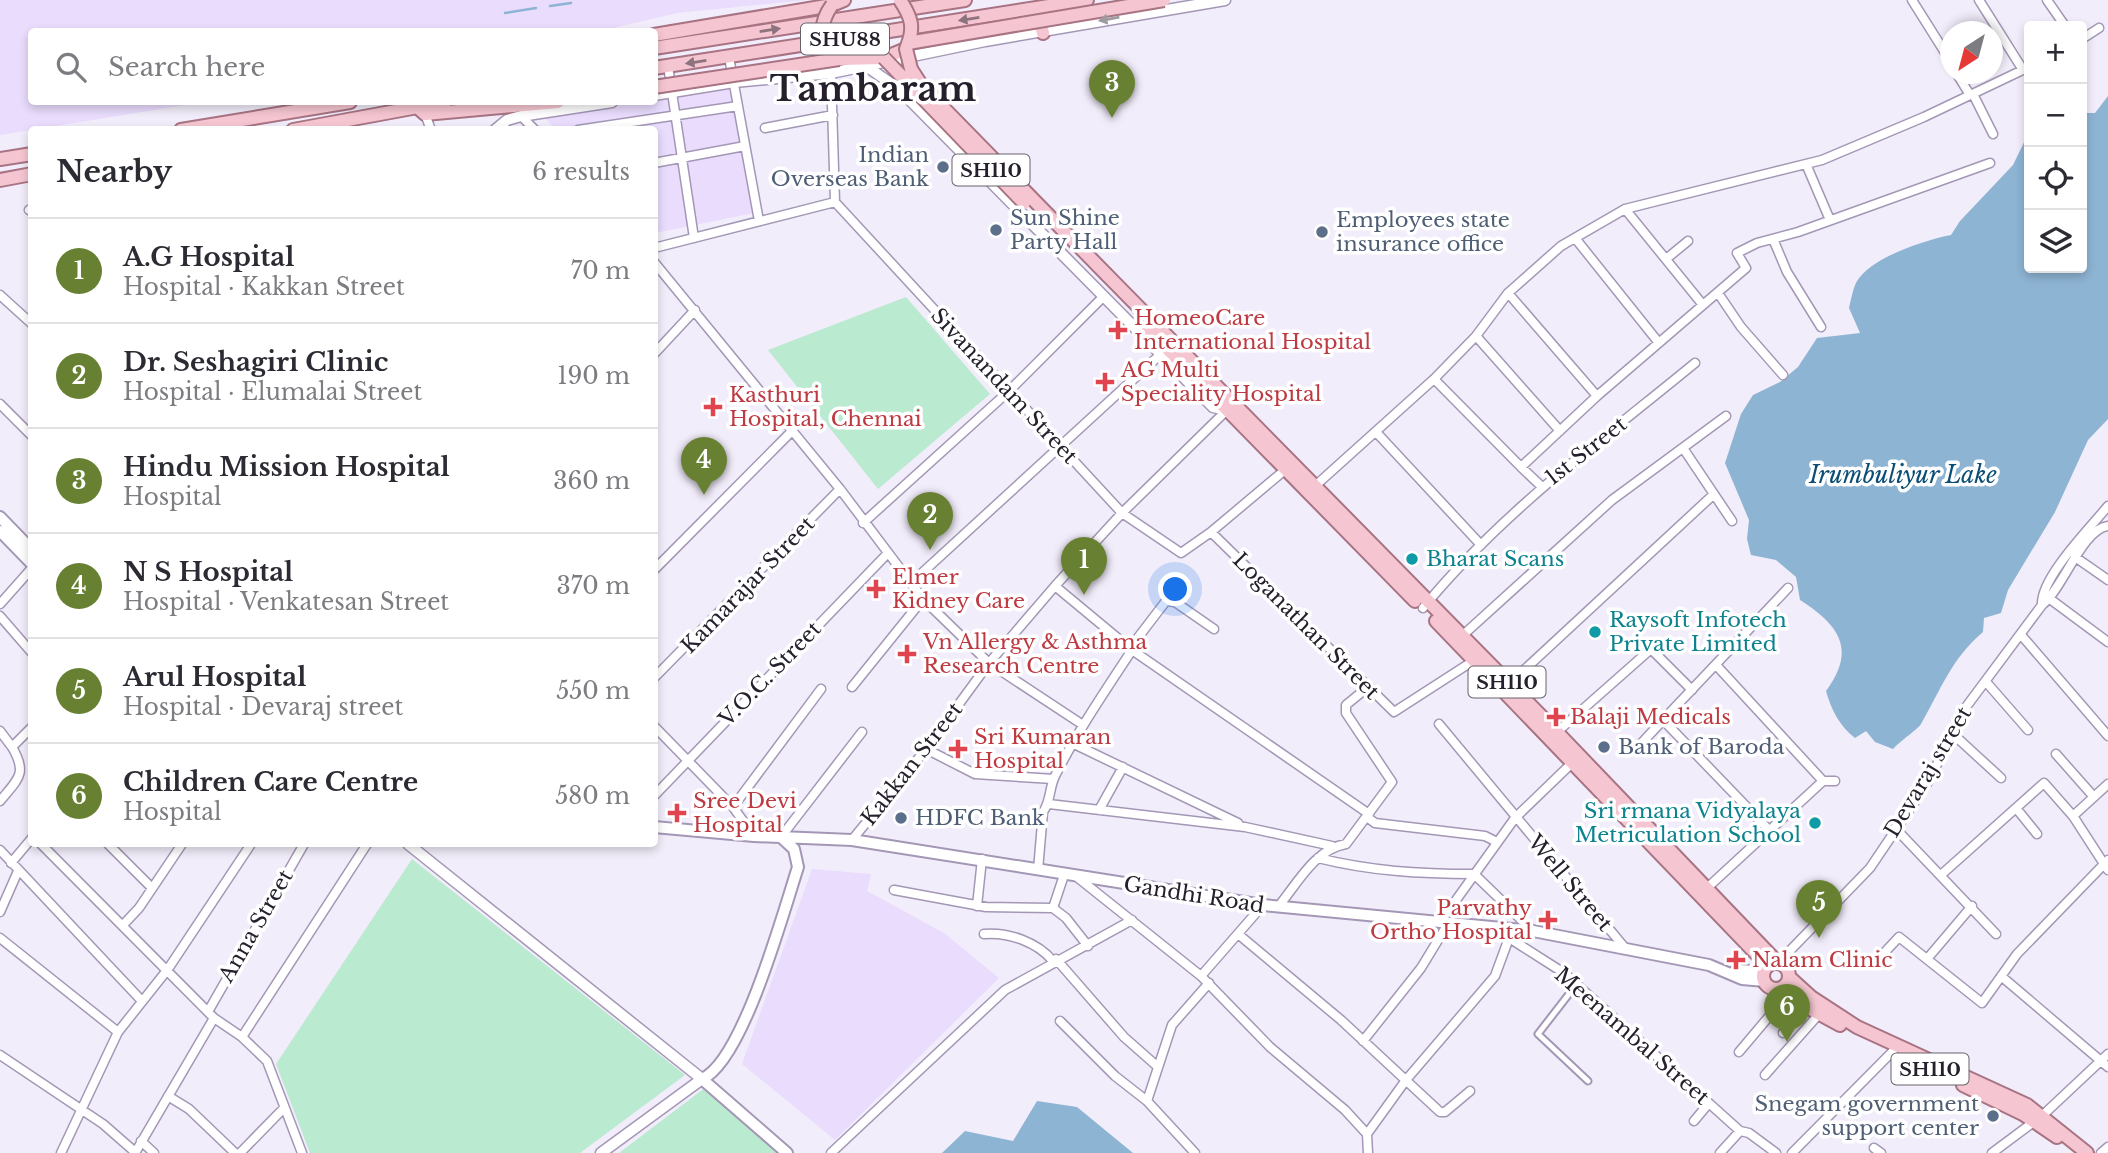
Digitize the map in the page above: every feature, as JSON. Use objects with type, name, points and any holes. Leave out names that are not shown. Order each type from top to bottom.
[{"type":"main road","points":[[900,0],[912,20],[912,36],[907,46]]},
{"type":"main road","name":"SHU88","points":[[658,47],[965,0]]},
{"type":"main road","name":"SHU88","points":[[661,67],[1085,0]]},
{"type":"main road","points":[[658,86],[839,59],[884,58],[907,46],[1164,0]]},
{"type":"main road","points":[[658,33],[838,2]]},
{"type":"main road","points":[[838,2],[824,16],[822,34],[828,48],[839,59]]},
{"type":"main road","points":[[1036,8],[1042,33]]},
{"type":"main road","name":"SH110","points":[[907,46],[911,69],[922,86],[1286,469],[1426,605],[1462,636],[1557,732],[1706,889],[1769,971]]},
{"type":"main road","name":"SH110","points":[[884,58],[1226,403],[1315,486],[1426,605],[1473,661],[1573,762],[1769,971]]},
{"type":"main road","points":[[205,126],[332,105]]},
{"type":"main road","points":[[421,110],[436,105]]},
{"type":"main road","points":[[319,126],[421,110],[515,105]]},
{"type":"main road","points":[[0,159],[28,155]]},
{"type":"main road","points":[[0,180],[28,175]]},
{"type":"main road","points":[[0,517],[28,546]]},
{"type":"main road","points":[[0,531],[28,562]]},
{"type":"main road","name":"Gandhi Road","points":[[658,827],[754,836],[852,840],[1263,905],[1533,931],[1709,965],[1742,979],[1769,971]]},
{"type":"main road","points":[[780,836],[794,849],[799,867],[748,1012],[728,1055],[713,1074],[702,1079],[787,1153]]},
{"type":"main road","points":[[1785,967],[1786,986],[1771,988],[1769,971],[1785,967]]},
{"type":"main road","name":"SH110","points":[[1786,986],[1805,1006],[1819,1014],[1895,1050],[2027,1105],[2076,1153]]},
{"type":"main road","name":"SH110","points":[[1786,986],[1895,1050]]},
{"type":"main road","name":"SH110","points":[[2039,1118],[2087,1153]]},
{"type":"street","points":[[658,94],[734,82],[831,73],[1225,0]]},
{"type":"street","points":[[1912,0],[1940,45]]},
{"type":"street","points":[[1979,0],[2024,65]]},
{"type":"street","points":[[2047,0],[2062,21]]},
{"type":"street","points":[[2087,36],[2099,28]]},
{"type":"street","points":[[729,57],[759,221]]},
{"type":"street","points":[[866,66],[899,89],[1162,352],[1213,407],[1226,403]]},
{"type":"street","points":[[661,67],[672,92],[694,238]]},
{"type":"street","points":[[1315,486],[1434,379],[1476,336],[1508,293],[1560,246],[1625,209],[1806,164],[1847,150],[2024,69]]},
{"type":"street","points":[[658,247],[835,202],[831,73]]},
{"type":"street","points":[[1964,84],[1993,134]]},
{"type":"street","points":[[500,126],[507,120],[521,116],[592,105]]},
{"type":"street","points":[[604,126],[738,106]]},
{"type":"street","points":[[421,110],[429,126]]},
{"type":"street","points":[[521,116],[531,126]]},
{"type":"street","points":[[765,128],[833,116]]},
{"type":"street","points":[[658,162],[745,146]]},
{"type":"street","points":[[1521,467],[1597,396],[1746,268],[1737,253],[1990,163]]},
{"type":"street","points":[[1806,164],[1830,220]]},
{"type":"street","name":"Sivanandam Street","points":[[835,202],[1122,513],[1181,553],[1211,532],[1286,469]]},
{"type":"street","points":[[1625,209],[1703,305]]},
{"type":"street","points":[[1575,238],[1659,343]]},
{"type":"street","points":[[1773,239],[1787,272],[1821,327]]},
{"type":"street","points":[[1666,259],[1688,242]]},
{"type":"street","points":[[658,267],[793,430],[923,599],[989,663],[1083,725]]},
{"type":"street","points":[[1508,293],[1597,396]]},
{"type":"street","points":[[1717,293],[1741,327],[1783,375]]},
{"type":"street","points":[[0,295],[28,320]]},
{"type":"street","points":[[863,523],[1009,391],[1104,296]]},
{"type":"street","points":[[658,350],[695,310]]},
{"type":"street","points":[[1476,336],[1560,431]]},
{"type":"street","points":[[911,583],[1162,352]]},
{"type":"street","name":"1st Street","points":[[1426,605],[1481,545],[1541,486],[1695,363]]},
{"type":"street","points":[[1434,379],[1541,486]]},
{"type":"street","name":"Kakkan Street","points":[[852,840],[926,748],[989,663],[1055,586],[1226,403]]},
{"type":"street","points":[[0,404],[28,432]]},
{"type":"street","points":[[1462,636],[1612,500],[1726,416]]},
{"type":"street","points":[[658,566],[793,430]]},
{"type":"street","points":[[1376,432],[1481,545]]},
{"type":"street","points":[[1683,448],[1731,521]]},
{"type":"street","name":"Kamarajar Street","points":[[658,674],[840,489]]},
{"type":"street","points":[[1509,684],[1713,495]]},
{"type":"street","name":"Devaraj street","points":[[2046,602],[2041,596],[2049,581],[2108,506]]},
{"type":"street","name":"Devaraj street","points":[[1769,971],[1870,868],[1928,782],[1966,707],[2022,636],[2075,557],[2105,527]]},
{"type":"street","name":"Loganathan Street","points":[[1211,532],[1394,712],[1473,661]]},
{"type":"street","name":"V.O.C. Street","points":[[658,792],[887,554]]},
{"type":"street","points":[[2075,557],[2108,580]]},
{"type":"street","points":[[0,604],[28,571]]},
{"type":"street","points":[[1055,586],[1131,649],[1375,823],[1485,836],[1497,842]]},
{"type":"street","points":[[1638,747],[1788,589]]},
{"type":"street","points":[[852,687],[923,599]]},
{"type":"street","points":[[1038,870],[1043,812],[1049,804],[1053,779],[1131,649],[1166,601],[1175,602],[1214,629]]},
{"type":"street","points":[[2046,602],[2108,642]]},
{"type":"street","points":[[0,616],[28,648]]},
{"type":"street","points":[[2022,636],[2108,736]]},
{"type":"street","points":[[1557,732],[1651,649],[1692,690]]},
{"type":"street","points":[[1716,664],[1823,781]]},
{"type":"street","points":[[1987,683],[2028,730]]},
{"type":"street","points":[[1049,804],[1245,827],[1332,846],[1346,844],[1392,782],[1346,713],[1346,705],[1368,687]]},
{"type":"street","points":[[733,807],[821,689]]},
{"type":"street","points":[[1663,720],[1768,829]]},
{"type":"street","name":"Well Street","points":[[1439,724],[1625,948]]},
{"type":"street","points":[[658,730],[733,807],[754,836]]},
{"type":"street","points":[[0,731],[22,763],[20,778],[0,800]]},
{"type":"street","points":[[12,747],[28,731]]},
{"type":"street","points":[[780,836],[862,732]]},
{"type":"street","points":[[1953,734],[2001,778]]},
{"type":"street","points":[[1074,744],[1245,827]]},
{"type":"street","points":[[926,748],[975,774],[1053,779]]},
{"type":"street","points":[[2056,754],[2094,797]]},
{"type":"street","points":[[1363,1041],[1421,968],[1445,921],[1474,874],[1515,818],[1573,762]]},
{"type":"street","points":[[1099,810],[1123,767]]},
{"type":"street","points":[[1706,889],[1823,781],[1835,781]]},
{"type":"street","points":[[1884,953],[1899,937],[1982,1003],[2051,916],[2107,865],[2073,816],[2044,783],[1942,874]]},
{"type":"street","points":[[2073,816],[2108,784]]},
{"type":"street","points":[[2016,808],[2037,834]]},
{"type":"street","points":[[1895,828],[1942,874],[1996,934]]},
{"type":"street","points":[[11,863],[28,843]]},
{"type":"street","points":[[1278,907],[1318,858],[1332,846]]},
{"type":"street","points":[[44,847],[214,1018],[242,1037],[267,1061],[302,1153]]},
{"type":"street","points":[[111,847],[152,888]]},
{"type":"street","points":[[124,925],[180,847]]},
{"type":"street","points":[[64,1152],[118,1032],[168,969],[249,847]]},
{"type":"street","name":"Anna Street","points":[[209,1010],[302,847]]},
{"type":"street","points":[[242,1037],[366,847]]},
{"type":"street","points":[[412,847],[702,1079],[601,1153]]},
{"type":"street","points":[[0,850],[141,1000]]},
{"type":"street","points":[[1318,858],[1355,867],[1405,873],[1474,874],[1533,931]]},
{"type":"street","points":[[977,906],[982,859]]},
{"type":"street","points":[[0,912],[18,871]]},
{"type":"street","points":[[1053,908],[1064,875]]},
{"type":"street","points":[[1077,877],[1209,983],[1269,1047],[1345,1110],[1367,1134]]},
{"type":"street","points":[[894,890],[977,906],[1053,908],[1066,918],[1088,946]]},
{"type":"street","points":[[1201,976],[1263,905]]},
{"type":"street","points":[[1927,959],[1972,906]]},
{"type":"street","points":[[831,1153],[1005,990],[1055,960],[1065,960],[1132,920]]},
{"type":"street","name":"Meenambal Street","points":[[1484,927],[1508,938],[1576,985],[1740,1131],[1749,1133],[1776,1153]]},
{"type":"street","points":[[984,934],[997,933],[1032,944],[1055,960],[1124,1037],[1158,1067]]},
{"type":"street","points":[[1238,934],[1442,1113],[1470,1091]]},
{"type":"street","points":[[0,938],[118,1032]]},
{"type":"street","points":[[1368,1153],[1367,1134],[1406,1080],[1494,976],[1508,938]]},
{"type":"street","points":[[1992,1153],[2039,1118],[2106,1061],[2001,976]]},
{"type":"street","points":[[1147,1101],[1172,1025],[1209,983]]},
{"type":"street","points":[[1576,985],[1538,1034],[1588,1081]]},
{"type":"street","points":[[1739,1052],[1786,986]]},
{"type":"street","points":[[1783,1033],[1805,1006]]},
{"type":"street","points":[[1765,1075],[1819,1014]]},
{"type":"street","points":[[0,1055],[83,1111],[135,1153],[214,1018]]},
{"type":"street","points":[[1060,1021],[1115,1076],[1147,1101],[1195,1153]]},
{"type":"street","points":[[1793,1153],[1895,1050]]},
{"type":"street","points":[[168,1096],[189,1110],[238,1153],[284,1108]]},
{"type":"street","points":[[1693,1121],[1709,1103]]},
{"type":"street","points":[[1720,1153],[1740,1131]]},
{"type":"street","points":[[141,1141],[155,1153]]},
{"type":"street","points":[[2101,1153],[2108,1147]]},
{"type":"shaded area","points":[[0,0],[807,0],[677,13],[613,28],[28,28],[28,105],[185,105],[56,126],[28,126],[28,130],[0,135]]},
{"type":"shaded area","points":[[730,86],[754,213],[658,232],[658,126],[552,126],[544,117],[618,105],[658,105],[658,98]]},
{"type":"shaded area","points":[[812,869],[871,874],[867,891],[944,933],[999,978],[835,1140],[742,1064]]},
{"type":"green space","points":[[906,297],[990,394],[878,489],[768,350]]},
{"type":"green space","points":[[412,859],[685,1075],[580,1153],[310,1153],[276,1064]]},
{"type":"green space","points":[[706,1087],[780,1153],[619,1153]]},
{"type":"water","name":"Irumbuliyur Lake","points":[[2108,96],[2108,419],[2088,440],[2055,512],[2008,590],[2001,613],[1984,618],[1983,632],[1955,663],[1921,724],[1893,749],[1875,742],[1866,731],[1855,738],[1837,717],[1826,691],[1835,676],[1842,650],[1834,629],[1814,609],[1800,600],[1796,577],[1776,560],[1751,555],[1747,539],[1749,520],[1725,463],[1741,414],[1753,395],[1780,382],[1798,367],[1817,338],[1860,333],[1849,308],[1857,281],[1864,272],[1900,251],[1951,235],[1960,221],[2013,165],[2024,142],[2024,273],[2087,273],[2087,113],[2095,113]]},
{"type":"water","points":[[1037,1101],[1077,1107],[1133,1153],[942,1153],[965,1131],[1013,1141]]},
{"type":"waterway","points":[[550,6],[571,3]]},
{"type":"waterway","points":[[505,13],[536,8]]},
{"type":"place","name":"Hindu Mission Hospital","points":[[1112,118]]},
{"type":"place","name":"Indian Overseas Bank","points":[[943,167]]},
{"type":"place","name":"Sun Shine Party Hall","points":[[996,230]]},
{"type":"place","name":"Employees state insurance office","points":[[1322,232]]},
{"type":"place","name":"HomeoCare International Hospital","points":[[1118,330]]},
{"type":"place","name":"AG Multi Speciality Hospital","points":[[1105,382]]},
{"type":"place","name":"Kasthuri Hospital, Chennai","points":[[713,407]]},
{"type":"place","name":"N S Hospital","points":[[704,495]]},
{"type":"place","name":"Dr. Seshagiri Clinic","points":[[930,550]]},
{"type":"place","name":"Bharat Scans","points":[[1412,559]]},
{"type":"place","name":"Elmer Kidney Care","points":[[876,589]]},
{"type":"place","name":"A.G Hospital","points":[[1084,595]]},
{"type":"place","name":"Raysoft Infotech Private Limited","points":[[1595,632]]},
{"type":"place","name":"Vn Allergy & Asthma Research Centre","points":[[907,654]]},
{"type":"place","name":"Balaji Medicals","points":[[1556,717]]},
{"type":"place","name":"Bank of Baroda","points":[[1604,747]]},
{"type":"place","name":"Sri Kumaran Hospital","points":[[958,749]]},
{"type":"place","name":"Sree Devi Hospital","points":[[677,813]]},
{"type":"place","name":"HDFC Bank","points":[[901,818]]},
{"type":"place","name":"Sri rmana Vidyalaya Metriculation School","points":[[1815,823]]},
{"type":"place","name":"Parvathy Ortho Hospital","points":[[1548,920]]},
{"type":"place","name":"Arul Hospital","points":[[1819,938]]},
{"type":"place","name":"Nalam Clinic","points":[[1736,960]]},
{"type":"place","name":"Children Care Centre","points":[[1787,1042]]},
{"type":"place","name":"Snegam government support center","points":[[1993,1116]]},
{"type":"district","name":"Tambaram","points":[[873,89]]}]
